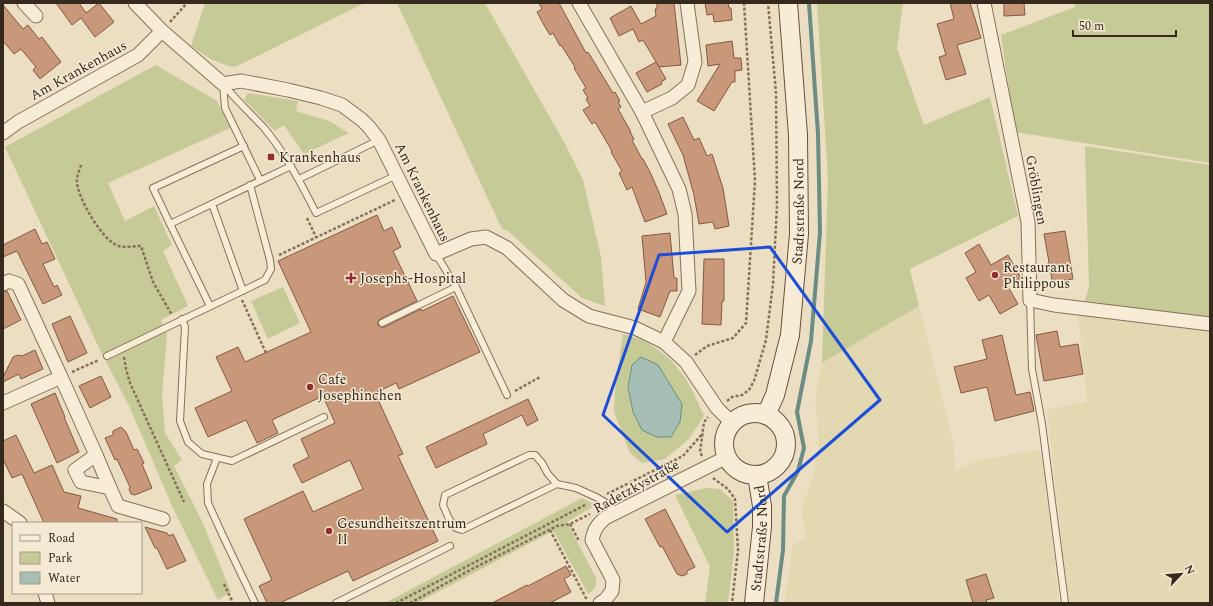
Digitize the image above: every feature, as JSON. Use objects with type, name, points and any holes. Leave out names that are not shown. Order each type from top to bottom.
[{"type":"main road","name":"Stadtstraße Nord","points":[[766,415],[775,396],[790,336],[799,234],[798,135],[788,3]]},
{"type":"main road","points":[[751,413],[766,415],[772,418],[781,427],[785,439],[785,451],[775,468],[764,474],[748,474],[732,465],[727,457],[724,441],[732,423],[740,418],[751,413]]},
{"type":"main road","name":"Stadtstraße Nord","points":[[754,603],[762,527],[762,506],[757,475]]},
{"type":"street","points":[[24,3],[36,16]]},
{"type":"street","points":[[135,3],[162,31],[223,84]]},
{"type":"street","points":[[579,3],[642,112],[679,189],[685,214],[689,291],[664,342]]},
{"type":"street","points":[[642,112],[672,98],[688,85],[695,62],[687,3]]},
{"type":"street","name":"Gröblingen","points":[[984,3],[1028,222],[1030,300]]},
{"type":"street","name":"Am Krankenhaus","points":[[3,133],[18,122],[138,55],[162,31]]},
{"type":"street","name":"Am Krankenhaus","points":[[223,84],[241,81],[288,90],[342,105],[362,120],[379,140],[436,254],[471,239],[486,237],[507,248],[563,300],[589,316],[635,328],[664,342],[686,362],[717,408],[732,423]]},
{"type":"street","points":[[3,284],[9,281],[18,284],[118,506],[164,519]]},
{"type":"street","points":[[1030,300],[1054,305],[1210,324]]},
{"type":"street","points":[[3,402],[61,377]]},
{"type":"street","points":[[96,455],[75,470],[81,482],[110,488]]},
{"type":"street","name":"Radetzkystraße","points":[[600,603],[605,600],[612,590],[613,580],[592,540],[593,533],[597,525],[605,518],[727,457]]},
{"type":"street","points":[[3,511],[19,522]]},
{"type":"lane","points":[[223,84],[225,108],[260,180]]},
{"type":"lane","points":[[223,84],[236,100],[264,128],[299,179],[316,213],[397,175]]},
{"type":"lane","points":[[299,179],[379,140]]},
{"type":"lane","points":[[210,306],[153,188],[244,146]]},
{"type":"lane","points":[[170,224],[291,166]]},
{"type":"lane","points":[[107,356],[265,280],[271,269],[270,260],[250,185]]},
{"type":"lane","points":[[212,204],[240,292]]},
{"type":"lane","points":[[436,254],[456,287],[507,395]]},
{"type":"lane","points":[[382,323],[456,287]]},
{"type":"lane","points":[[1030,300],[1032,369],[1042,424],[1065,603]]},
{"type":"lane","points":[[179,321],[185,327],[180,421],[188,442],[202,454],[232,461],[324,417]]},
{"type":"lane","points":[[557,484],[462,530],[456,528],[449,519],[443,505],[445,495],[529,455],[535,455],[557,484],[576,488],[598,498],[608,504],[615,514]]},
{"type":"lane","points":[[217,458],[207,484],[208,503],[255,603]]},
{"type":"lane","points":[[336,603],[450,546]]},
{"type":"path","points":[[162,31],[187,3]]},
{"type":"path","points":[[686,362],[707,346],[733,338],[746,323],[755,181],[744,3]]},
{"type":"path","points":[[717,408],[732,397],[742,395],[749,390],[754,381],[766,340],[773,284],[777,205],[776,108],[768,3]]},
{"type":"path","points":[[81,165],[77,180],[79,193],[90,214],[110,242],[120,247],[141,246],[153,282],[163,301],[179,321]]},
{"type":"path","points":[[270,260],[406,195]]},
{"type":"path","points":[[240,292],[266,353]]},
{"type":"path","points":[[124,348],[126,369],[130,383],[184,502]]},
{"type":"path","points":[[74,371],[107,356]]},
{"type":"path","points":[[507,395],[540,377]]},
{"type":"path","points":[[396,603],[598,498],[683,456],[703,432],[700,452],[707,467],[714,480],[728,489],[735,499],[738,550],[732,603]]},
{"type":"path","points":[[410,603],[557,526],[570,524]]},
{"type":"path","points":[[550,530],[586,597]]},
{"type":"path","points":[[224,584],[232,603]]},
{"type":"highlighted area","points":[[770,247],[880,400],[727,532],[603,415],[659,255]]},
{"type":"shaded area","points":[[919,306],[954,446],[955,471],[979,460],[1039,450],[1043,464],[1059,603],[785,603],[793,544],[806,538],[801,508],[813,479],[819,441],[815,399],[822,363]]},
{"type":"shaded area","points":[[1078,315],[1210,328],[1210,603],[1069,603],[1047,410],[1087,401]]},
{"type":"green space","points":[[205,3],[365,3],[235,67],[216,61],[191,46]]},
{"type":"green space","points":[[397,3],[485,3],[565,144],[583,180],[601,257],[605,306],[582,298],[508,231],[502,229]]},
{"type":"green space","points":[[817,3],[903,3],[897,48],[924,125],[990,97],[1018,216],[910,269],[919,306],[822,363],[828,178]]},
{"type":"green space","points":[[1075,3],[1210,3],[1210,163],[1015,132],[1001,35],[1075,7]]},
{"type":"green space","points":[[156,65],[217,101],[230,128],[108,183],[125,221],[154,206],[172,245],[163,251],[188,306],[161,320],[167,334],[162,395],[165,433],[182,460],[174,466],[202,521],[231,592],[218,600],[173,508],[129,406],[100,350],[5,147]]},
{"type":"green space","points":[[248,93],[298,101],[296,111],[329,121],[349,133],[304,154],[284,125],[275,131],[244,100]]},
{"type":"green space","points":[[1085,146],[1210,165],[1210,319],[1085,301],[1089,287]]},
{"type":"green space","points":[[283,287],[300,323],[268,339],[251,301]]},
{"type":"green space","points":[[623,334],[646,342],[657,349],[675,365],[682,373],[694,393],[704,416],[689,439],[665,459],[642,463],[630,453],[614,412],[615,388]],"holes":[[[632,365],[633,412],[628,387]]]},
{"type":"green space","points":[[706,488],[720,489],[733,501],[734,552],[728,603],[705,603],[710,567],[675,495]]},
{"type":"green space","points":[[582,498],[596,505],[567,522],[596,578],[595,587],[588,594],[554,532],[549,533],[417,603],[385,603]]},
{"type":"water","points":[[641,357],[658,365],[682,404],[680,422],[671,437],[657,437],[642,430],[633,412],[628,387],[632,365]]},
{"type":"building","points":[[56,3],[79,3],[86,13],[99,3],[114,22],[95,37],[81,18],[72,25]]},
{"type":"building","points":[[539,3],[559,3],[586,53],[588,52],[613,93],[615,92],[620,101],[618,102],[621,107],[618,109],[631,132],[634,139],[632,140],[650,172],[667,214],[645,222],[632,187],[627,190],[619,173],[622,171],[611,152],[612,151],[595,122],[592,124],[583,110],[590,106],[586,99],[588,98],[583,90],[586,88],[574,68],[575,67],[553,33],[550,35],[545,27],[537,12],[542,9]]},
{"type":"building","points":[[657,3],[674,3],[681,65],[659,67],[643,40],[639,42],[633,29],[619,36],[610,18],[631,6],[641,24],[656,16],[655,9],[657,9]]},
{"type":"building","points":[[705,3],[728,3],[729,8],[731,8],[732,20],[714,22],[713,14],[707,15]]},
{"type":"building","points":[[950,3],[970,3],[981,38],[957,45],[966,74],[946,80],[939,57],[946,55],[937,24],[954,19]]},
{"type":"building","points":[[1004,3],[1024,3],[1025,15],[1004,16]]},
{"type":"building","points":[[3,5],[23,29],[28,25],[39,39],[42,37],[61,62],[40,79],[33,70],[36,67],[21,49],[14,54],[3,41]]},
{"type":"building","points":[[732,41],[734,58],[741,58],[742,70],[735,71],[735,82],[732,82],[714,111],[697,101],[720,64],[708,66],[706,45]]},
{"type":"building","points":[[656,62],[666,79],[661,82],[662,84],[647,92],[636,73]]},
{"type":"building","points":[[683,117],[694,140],[699,138],[707,156],[712,154],[723,188],[729,226],[715,229],[713,222],[699,224],[694,195],[683,155],[668,124]]},
{"type":"building","points":[[377,215],[384,231],[392,227],[401,247],[393,251],[417,301],[380,319],[378,325],[384,327],[421,309],[422,311],[453,296],[480,352],[399,389],[396,383],[375,393],[403,454],[398,456],[438,541],[353,581],[348,571],[280,603],[267,603],[259,586],[272,580],[244,519],[303,491],[313,512],[363,489],[350,460],[302,483],[293,465],[309,457],[301,439],[335,423],[323,396],[272,420],[278,433],[257,443],[246,420],[208,437],[195,408],[232,391],[216,357],[238,347],[245,362],[311,332],[278,261]]},
{"type":"building","points":[[35,229],[42,244],[47,242],[55,259],[43,264],[54,287],[57,285],[62,295],[43,304],[17,251],[3,257],[3,245]]},
{"type":"building","points":[[1065,231],[1073,279],[1052,282],[1051,273],[1047,270],[1046,266],[1049,262],[1044,234]]},
{"type":"building","points":[[670,233],[674,278],[677,278],[677,291],[670,291],[660,317],[638,309],[646,282],[642,236]]},
{"type":"building","name":"Restaurant Philippous","points":[[979,244],[991,265],[1008,255],[1021,278],[1007,285],[1018,304],[1000,314],[989,295],[979,301],[966,278],[976,272],[965,253]]},
{"type":"building","points":[[704,259],[724,259],[724,301],[722,301],[721,325],[702,324]]},
{"type":"building","points":[[7,291],[21,320],[3,329],[3,292]]},
{"type":"building","points":[[70,316],[87,353],[68,362],[52,324]]},
{"type":"building","points":[[1057,331],[1060,347],[1078,344],[1083,374],[1044,381],[1036,335]]},
{"type":"building","points":[[1002,335],[1016,395],[1030,392],[1034,411],[995,421],[987,387],[961,393],[954,367],[987,359],[982,340]]},
{"type":"building","points":[[35,350],[43,369],[21,379],[19,374],[3,382],[3,377],[13,357],[18,355],[22,356]]},
{"type":"building","points":[[101,376],[111,397],[90,408],[79,386]]},
{"type":"building","points":[[55,393],[79,452],[57,463],[31,404]]},
{"type":"building","points":[[528,399],[538,420],[527,426],[522,415],[483,434],[487,444],[436,468],[426,447]]},
{"type":"building","points":[[121,427],[126,432],[134,450],[137,449],[144,463],[142,464],[152,488],[135,495],[131,494],[129,489],[130,487],[117,459],[115,460],[105,438],[113,435],[113,431]]},
{"type":"building","points":[[16,435],[34,473],[52,465],[64,492],[81,496],[78,508],[117,519],[117,522],[44,522],[22,474],[12,478],[3,459],[3,441]]},
{"type":"building","points":[[665,509],[695,567],[687,571],[687,574],[682,576],[677,574],[645,519]]},
{"type":"building","points":[[145,527],[167,533],[169,536],[173,534],[186,561],[167,569]]},
{"type":"building","points":[[566,566],[571,575],[564,579],[571,592],[550,603],[492,603],[527,585],[528,586]]},
{"type":"building","points":[[986,574],[994,598],[986,600],[987,603],[973,603],[966,580]]},
{"type":"waterway","points":[[776,603],[783,550],[784,496],[798,471],[804,448],[797,412],[811,341],[820,232],[818,134],[809,3]]},
{"type":"place","name":"Krankenhaus","points":[[271,157]]},
{"type":"place","name":"Restaurant Philippous","points":[[995,275]]},
{"type":"place","name":"Josephs-Hospital","points":[[351,278]]},
{"type":"place","name":"Cafe Josephinchen","points":[[310,387]]},
{"type":"place","name":"Gesundheitszentrum II","points":[[329,531]]}]
